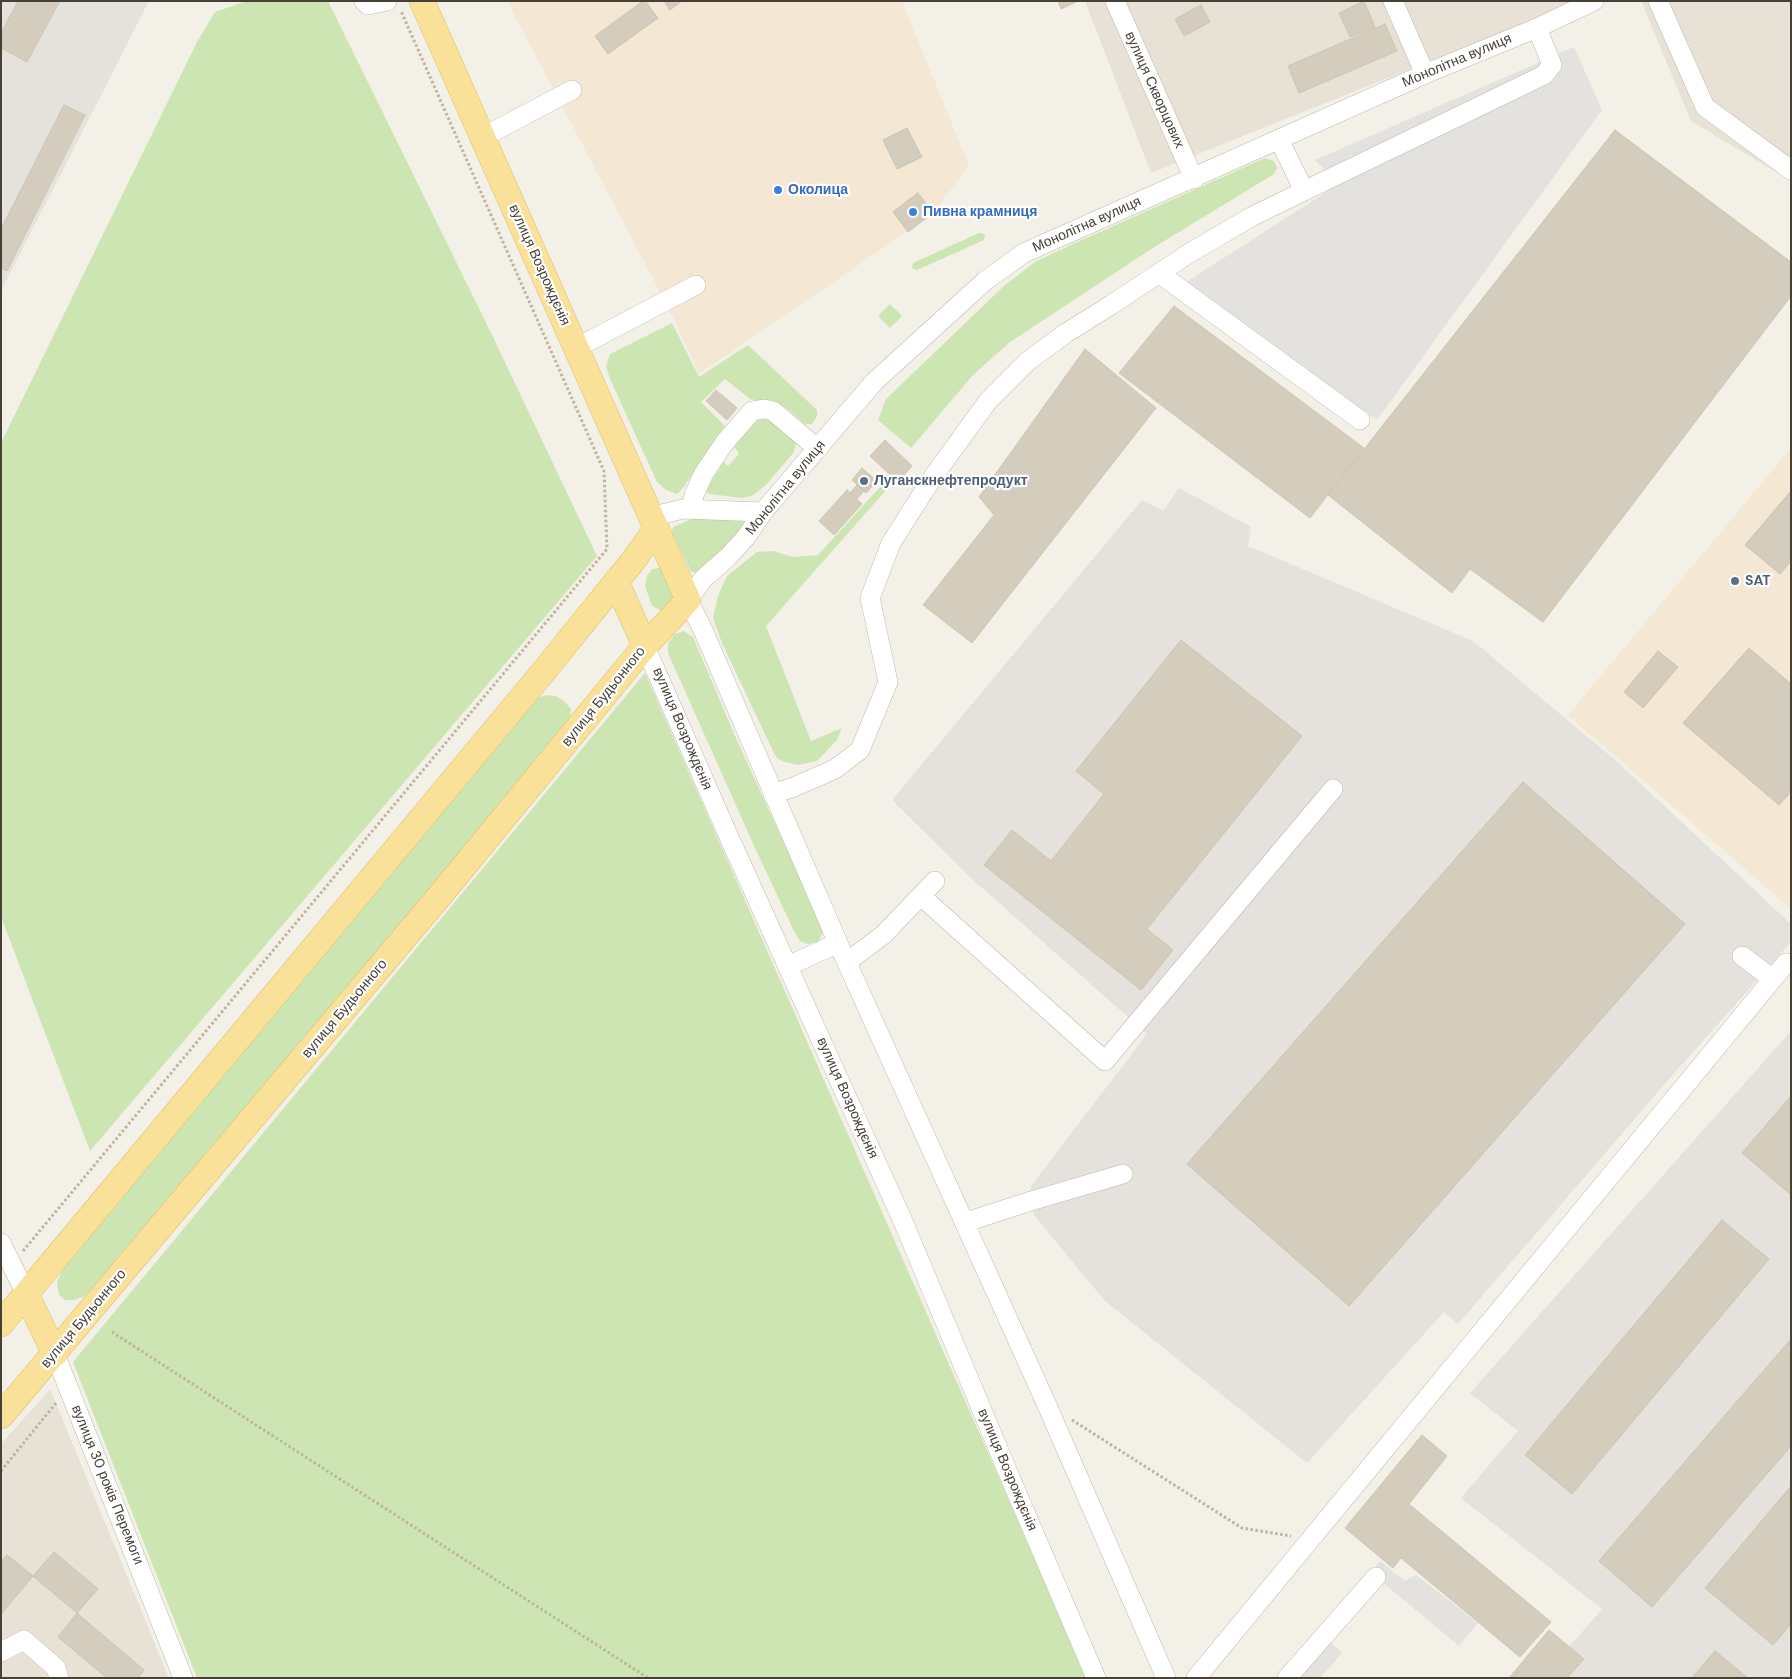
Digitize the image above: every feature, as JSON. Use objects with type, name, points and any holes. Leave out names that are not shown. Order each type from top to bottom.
[{"type":"main road","name":"вулиця Возрождєнія","points":[[403,4],[483,138],[688,600]]},
{"type":"main road","points":[[1,1324],[544,671],[616,582],[653,524]]},
{"type":"main road","name":"вулиця Возрождєнія","points":[[616,582],[645,646]]},
{"type":"main road","name":"вулиця Будьонного","points":[[1,1416],[437,899],[645,646],[688,600]]},
{"type":"main road","name":"вулиця 30 років Перемоги","points":[[26,1294],[55,1354]]},
{"type":"street","points":[[364,1],[368,5],[403,4]]},
{"type":"street","name":"вулиця Скворцових","points":[[1115,1],[1194,179]]},
{"type":"street","points":[[1393,1],[1426,74]]},
{"type":"street","name":"Монолітна вулиця","points":[[688,600],[703,579],[747,536],[763,512],[874,382],[931,329],[1006,265],[1024,253],[1194,179],[1426,74],[1537,28],[1594,1]]},
{"type":"street","points":[[1658,1],[1705,107],[1791,170]]},
{"type":"street","points":[[772,794],[794,787],[835,769],[860,750],[888,682],[870,598],[891,542],[933,477],[988,401],[1028,361],[1066,332],[1160,274],[1188,254],[1251,217],[1544,75],[1552,65],[1537,28]]},
{"type":"street","points":[[483,138],[572,90]]},
{"type":"street","points":[[1279,139],[1304,191]]},
{"type":"street","points":[[1160,274],[1360,420]]},
{"type":"street","points":[[576,348],[696,285]]},
{"type":"street","points":[[692,508],[694,496],[704,473],[725,442],[752,411],[764,409],[773,412],[818,449]]},
{"type":"street","points":[[653,524],[672,511],[692,508],[710,511],[763,512]]},
{"type":"street","name":"вулиця Возрождєнія","points":[[688,600],[703,630],[772,794],[838,943],[966,1222],[1166,1678]]},
{"type":"street","name":"вулиця Возрождєнія","points":[[645,646],[902,1219],[1096,1678]]},
{"type":"street","points":[[921,896],[1104,1061],[1333,789]]},
{"type":"street","points":[[847,962],[883,935],[935,882]]},
{"type":"street","points":[[788,966],[838,943]]},
{"type":"street","points":[[1742,956],[1773,979]]},
{"type":"street","points":[[1196,1678],[1786,963]]},
{"type":"street","points":[[966,1222],[1123,1174]]},
{"type":"street","points":[[1,1243],[26,1294]]},
{"type":"street","name":"вулиця 30 років Перемоги","points":[[55,1354],[183,1678]]},
{"type":"street","points":[[1287,1678],[1376,1577]]},
{"type":"street","points":[[1,1652],[24,1640],[55,1675]]},
{"type":"path","points":[[11,1266],[607,549],[604,472],[403,4]]},
{"type":"path","points":[[112,1332],[648,1678]]},
{"type":"path","points":[[1,1471],[68,1387]]},
{"type":"path","points":[[1046,1403],[1242,1528],[1309,1539]]},
{"type":"shaded area","points":[[1,1],[149,1],[1,291]]},
{"type":"shaded area","name":"Околица","points":[[507,1],[902,1],[969,166],[933,213],[699,374],[672,315]]},
{"type":"shaded area","points":[[1085,1],[1580,1],[1151,173]]},
{"type":"shaded area","points":[[1641,1],[1791,1],[1791,181],[1691,121]]},
{"type":"shaded area","points":[[1574,47],[1602,110],[1377,420],[1186,282],[1339,184],[1315,160]]},
{"type":"shaded area","name":"SAT","points":[[1791,448],[1791,909],[1568,715]]},
{"type":"shaded area","points":[[1179,488],[1251,527],[1248,546],[1473,641],[1614,759],[1791,924],[1791,942],[1669,1079],[1458,1324],[1444,1312],[1307,1463],[1104,1300],[1034,1215],[1031,1201],[1031,1186],[1147,1034],[972,879],[892,800],[1142,500],[1163,511]]},
{"type":"shaded area","points":[[1791,1031],[1791,1678],[1542,1678],[1602,1609],[1461,1498],[1518,1431],[1470,1393]]},
{"type":"shaded area","points":[[50,1389],[169,1678],[1,1678],[1,1444]]},
{"type":"shaded area","points":[[1380,1561],[1405,1581],[1416,1575],[1478,1623],[1459,1646],[1371,1572]]},
{"type":"shaded area","points":[[1324,1636],[1342,1653],[1320,1678],[1287,1678]]},
{"type":"green space","points":[[247,1],[328,1],[493,337],[597,556],[90,1151],[1,917],[1,443],[197,42],[215,12]]},
{"type":"green space","points":[[1265,158],[1274,161],[1277,168],[1274,174],[1156,246],[1010,342],[973,375],[911,448],[878,420],[886,399],[1005,285],[1035,262]]},
{"type":"green space","points":[[979,233],[985,234],[984,240],[917,270],[912,268],[913,263]]},
{"type":"green space","points":[[890,304],[902,316],[890,328],[878,316]]},
{"type":"green space","points":[[672,323],[699,377],[748,345],[817,410],[817,416],[812,424],[805,424],[784,406],[750,399],[725,379],[701,402],[725,426],[683,488],[677,494],[666,490],[657,482],[610,379],[606,366],[610,354]]},
{"type":"green space","points":[[770,420],[793,438],[796,444],[794,452],[766,485],[753,495],[742,498],[709,494],[706,491],[723,462],[728,466],[739,454],[734,446],[754,421]]},
{"type":"green space","points":[[881,486],[887,489],[766,626],[811,741],[842,728],[837,740],[817,761],[798,765],[782,761],[777,758],[773,751],[722,643],[713,618],[718,596],[727,576],[757,552],[773,551],[793,557],[818,555]]},
{"type":"green space","points":[[692,519],[742,519],[746,522],[747,527],[698,572],[691,572],[672,532],[673,527]]},
{"type":"green space","points":[[660,568],[674,594],[673,603],[668,608],[660,610],[652,606],[645,586],[647,576],[652,569]]},
{"type":"green space","points":[[684,631],[693,637],[735,736],[824,931],[818,942],[808,944],[800,941],[794,931],[668,653],[668,643],[675,634]]},
{"type":"green space","points":[[645,673],[1087,1678],[197,1678],[73,1362]]},
{"type":"green space","points":[[545,695],[556,696],[571,709],[570,724],[86,1296],[74,1300],[65,1300],[59,1295],[57,1282],[64,1266],[534,700]]},
{"type":"building","points":[[18,1],[60,1],[27,62],[1,48],[1,33]]},
{"type":"building","points":[[643,1],[658,18],[608,54],[595,36]]},
{"type":"building","points":[[664,1],[682,1],[670,10]]},
{"type":"building","points":[[1058,1],[1078,1],[1061,9]]},
{"type":"building","points":[[1364,1],[1375,27],[1350,37],[1339,13]]},
{"type":"building","points":[[1201,5],[1210,22],[1184,36],[1175,19]]},
{"type":"building","points":[[1385,24],[1397,51],[1299,93],[1288,66]]},
{"type":"building","points":[[64,105],[85,115],[7,271],[1,268],[1,229]]},
{"type":"building","points":[[907,128],[922,157],[897,169],[883,140]]},
{"type":"building","points":[[1615,130],[1791,262],[1791,296],[1543,622],[1470,569],[1452,593],[1328,495]]},
{"type":"building","name":"Пивна крамниця","points":[[918,193],[933,213],[908,232],[893,212]]},
{"type":"building","points":[[1174,306],[1364,448],[1310,518],[1119,373]]},
{"type":"building","points":[[1085,349],[1156,408],[972,643],[923,605],[994,515],[979,497]]},
{"type":"building","points":[[716,390],[737,408],[727,420],[706,401]]},
{"type":"building","points":[[885,440],[912,466],[898,482],[870,456]]},
{"type":"building","name":"Луганскнефтепродукт","points":[[862,468],[877,481],[866,493],[852,480]]},
{"type":"building","points":[[857,485],[864,491],[857,499],[850,493]]},
{"type":"building","points":[[847,490],[862,504],[834,535],[819,521]]},
{"type":"building","points":[[1791,491],[1791,561],[1780,574],[1745,545]]},
{"type":"building","points":[[1181,640],[1302,736],[1147,929],[1173,950],[1141,990],[984,865],[1012,830],[1051,861],[1104,794],[1076,771]]},
{"type":"building","points":[[1749,648],[1791,684],[1791,792],[1779,805],[1683,723]]},
{"type":"building","points":[[1658,651],[1678,667],[1643,708],[1624,692]]},
{"type":"building","points":[[1523,782],[1685,924],[1349,1306],[1187,1164]]},
{"type":"building","points":[[1791,1096],[1791,1195],[1742,1153]]},
{"type":"building","points":[[1722,1220],[1769,1259],[1572,1494],[1525,1455]]},
{"type":"building","points":[[1791,1339],[1791,1446],[1652,1607],[1599,1561]]},
{"type":"building","points":[[1422,1435],[1447,1456],[1409,1504],[1551,1622],[1520,1657],[1401,1558],[1393,1568],[1345,1528]]},
{"type":"building","points":[[1791,1486],[1791,1624],[1773,1645],[1705,1588]]},
{"type":"building","points":[[54,1552],[98,1589],[77,1613],[33,1576]]},
{"type":"building","points":[[7,1555],[33,1576],[1,1614],[1,1561]]},
{"type":"building","points":[[77,1613],[144,1670],[138,1678],[107,1678],[58,1637]]},
{"type":"building","points":[[1549,1630],[1584,1659],[1567,1678],[1509,1678]]},
{"type":"building","points":[[1715,1651],[1748,1678],[1692,1678]]},
{"type":"place","name":"Околица","points":[[778,190]]},
{"type":"place","name":"Пивна крамниця","points":[[913,212]]},
{"type":"place","name":"Луганскнефтепродукт","points":[[864,481]]},
{"type":"place","name":"SAT","points":[[1735,581]]}]
